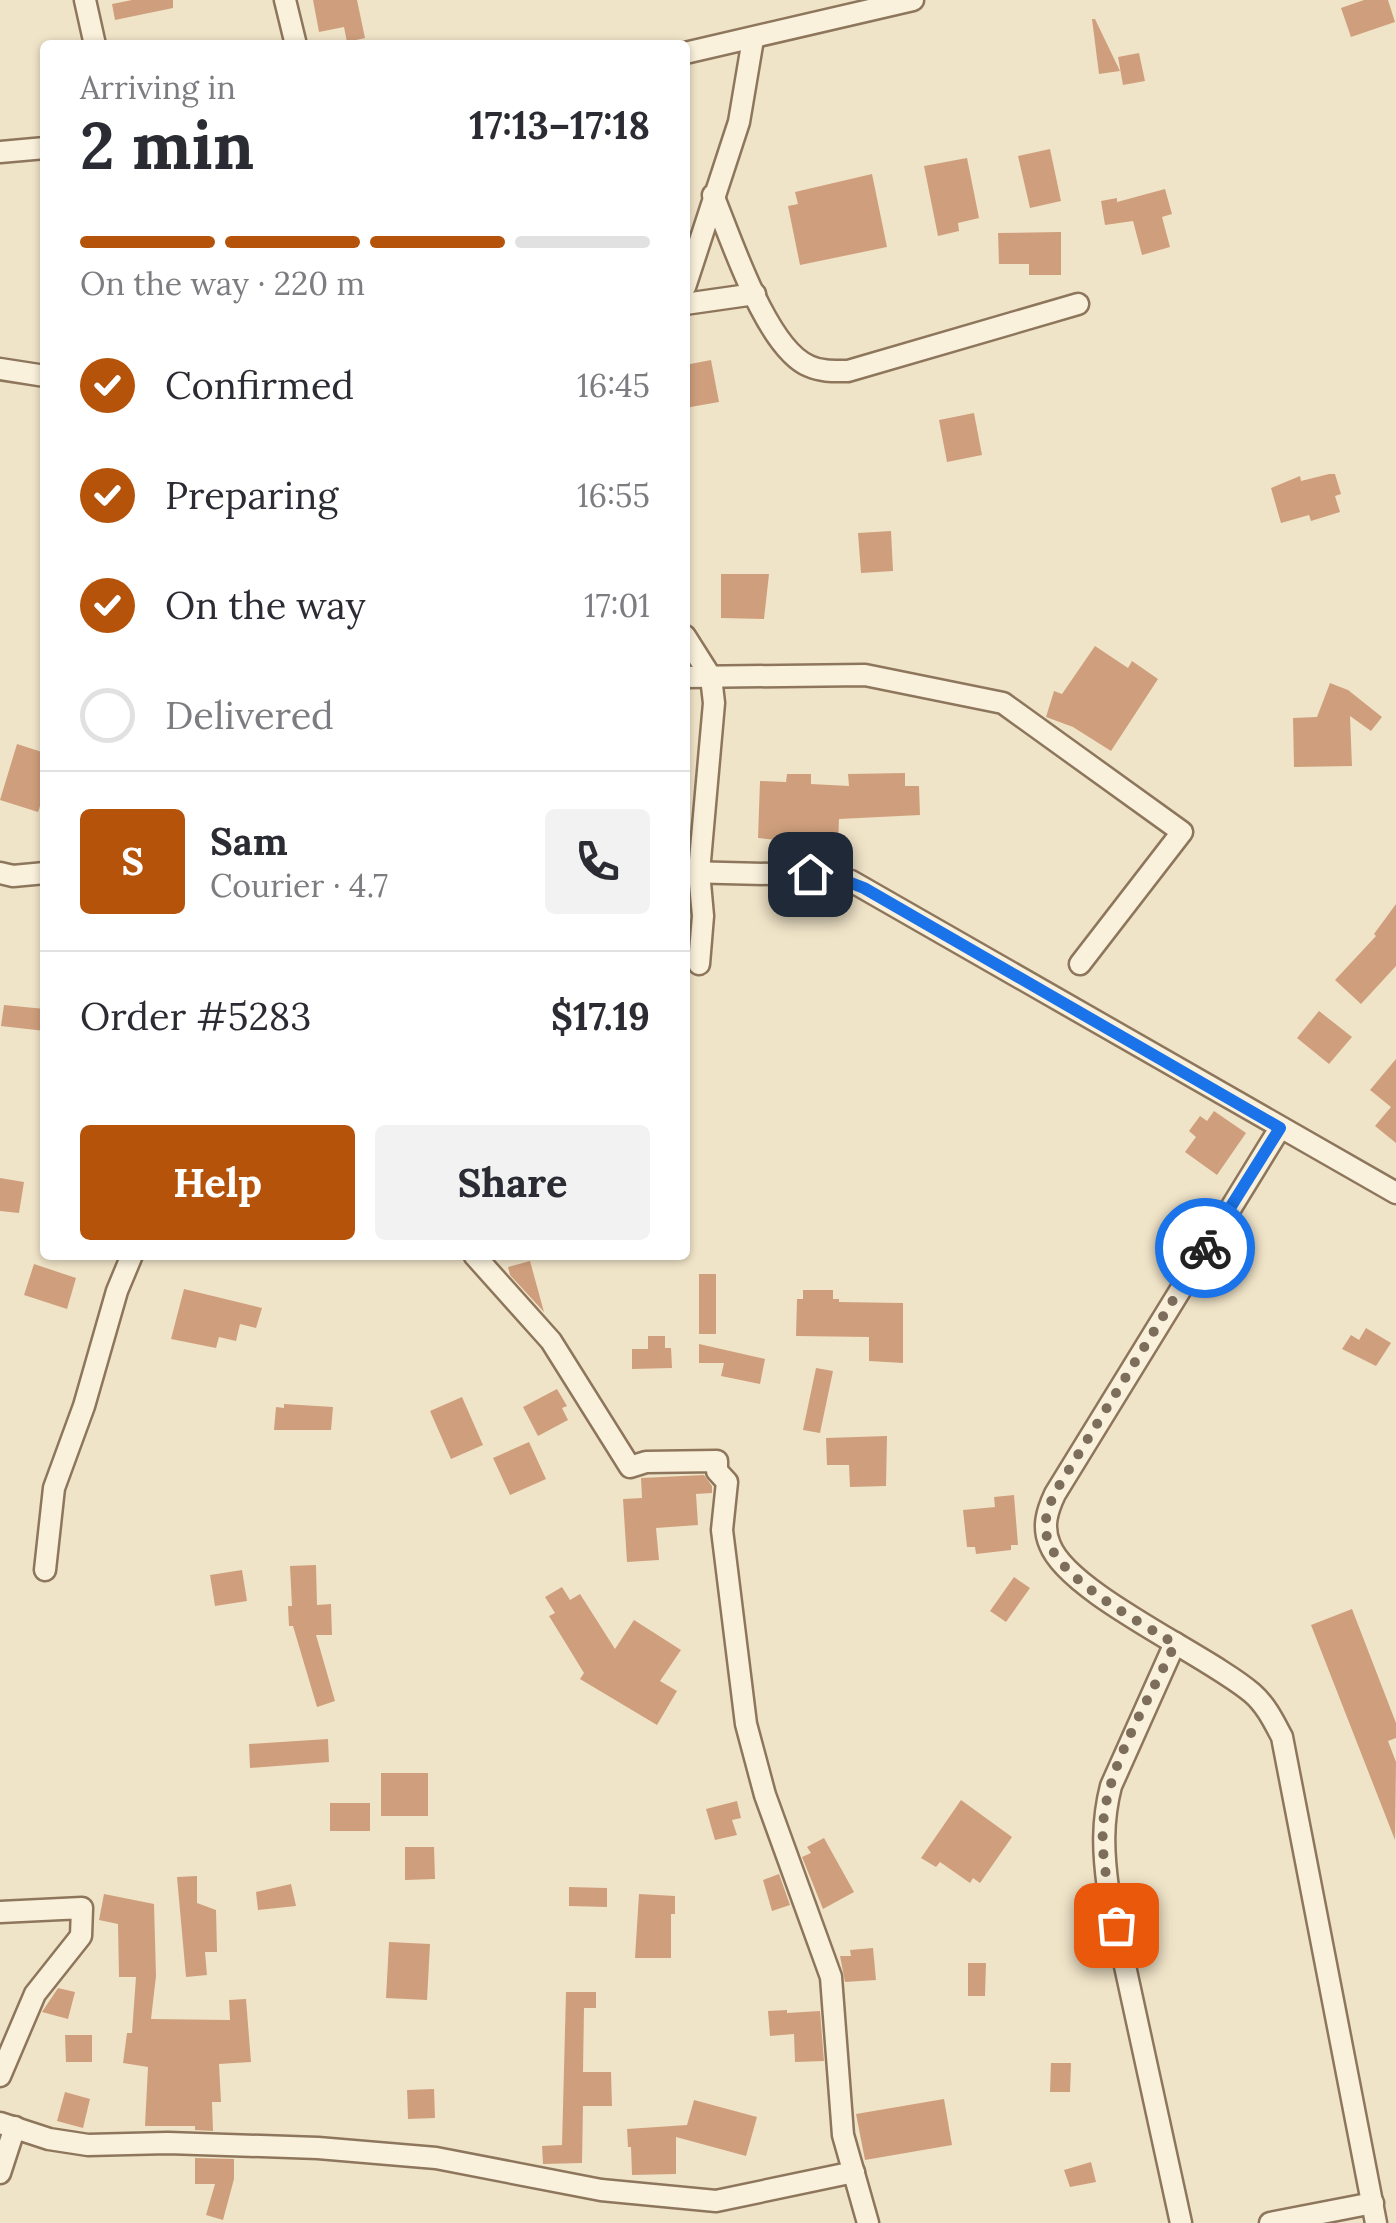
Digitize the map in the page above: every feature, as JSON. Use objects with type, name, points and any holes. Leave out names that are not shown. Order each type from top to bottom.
[{"type":"street","points":[[85,0],[94,40]]},
{"type":"street","points":[[285,0],[295,40]]},
{"type":"street","points":[[690,52],[913,0]]},
{"type":"street","points":[[690,271],[739,122],[753,39]]},
{"type":"street","points":[[0,152],[40,148]]},
{"type":"street","points":[[713,195],[766,322],[806,365],[825,371],[848,371],[1078,304]]},
{"type":"street","points":[[690,303],[755,294]]},
{"type":"street","points":[[0,370],[40,375]]},
{"type":"street","points":[[690,644],[710,677],[714,703],[692,872],[703,916],[699,964]]},
{"type":"street","points":[[690,678],[866,675],[1004,703],[1182,832],[1080,964]]},
{"type":"street","points":[[0,874],[40,872]]},
{"type":"street","points":[[692,872],[810,874],[850,881],[1396,1193]]},
{"type":"street","points":[[1270,2223],[1375,2213],[1282,1738],[1251,1692],[1108,1600],[1059,1563],[1046,1532],[1046,1514],[1054,1494],[1280,1128]]},
{"type":"street","points":[[45,1570],[54,1488],[130,1260]]},
{"type":"street","points":[[478,1260],[551,1341],[630,1467],[646,1462],[717,1461],[717,1471],[726,1482],[728,1495],[722,1530],[746,1724],[765,1795],[831,1977],[842,2135],[868,2223]]},
{"type":"street","points":[[1175,1644],[1111,1786],[1104,1810],[1103,1840],[1108,1888],[1180,2223]]},
{"type":"street","points":[[0,1912],[82,1908],[81,1936],[35,1994],[0,2076]]},
{"type":"street","points":[[0,2174],[8,2125],[49,2140],[88,2145],[168,2142],[436,2158],[601,2190],[716,2201],[854,2172]]},
{"type":"building","points":[[173,0],[173,8],[115,20],[112,4]]},
{"type":"building","points":[[313,0],[357,0],[365,38],[347,40],[344,27],[319,32]]},
{"type":"building","points":[[1364,0],[1388,0],[1395,22],[1351,37],[1341,8]]},
{"type":"building","points":[[1095,19],[1120,71],[1099,74]]},
{"type":"building","points":[[1139,53],[1145,81],[1123,85],[1118,57]]},
{"type":"building","points":[[1050,149],[1061,201],[1030,208],[1018,156]]},
{"type":"building","points":[[967,158],[979,218],[958,223],[959,231],[938,236],[924,166]]},
{"type":"building","points":[[872,174],[887,247],[800,265],[788,206],[798,204],[795,192]]},
{"type":"building","points":[[1165,189],[1172,214],[1162,217],[1170,247],[1142,255],[1133,221],[1105,225],[1101,201],[1117,198],[1117,202]]},
{"type":"building","points":[[1061,232],[1061,275],[1029,275],[1029,264],[999,264],[998,233]]},
{"type":"building","points":[[711,360],[719,402],[690,407],[690,364]]},
{"type":"building","points":[[974,413],[982,455],[947,462],[939,420]]},
{"type":"building","points":[[1335,474],[1341,494],[1335,496],[1340,512],[1311,521],[1309,515],[1281,523],[1271,488],[1300,476],[1301,481]]},
{"type":"building","points":[[891,531],[893,571],[861,573],[858,533]]},
{"type":"building","points":[[721,574],[769,574],[764,619],[721,618]]},
{"type":"building","points":[[1095,646],[1128,668],[1132,661],[1158,679],[1111,751],[1073,727],[1046,717],[1054,691],[1062,694]]},
{"type":"building","points":[[1330,683],[1348,690],[1382,717],[1371,731],[1350,716],[1352,766],[1294,767],[1293,718],[1317,717]]},
{"type":"building","points":[[17,744],[40,751],[38,812],[0,800]]},
{"type":"building","points":[[905,773],[905,786],[919,786],[920,815],[839,819],[838,846],[758,838],[760,781],[786,782],[787,774],[811,774],[811,784],[849,786],[848,774]]},
{"type":"building","points":[[1396,904],[1396,966],[1361,1004],[1335,980],[1376,936]]},
{"type":"building","points":[[4,1005],[40,1009],[40,1030],[1,1026]]},
{"type":"building","points":[[1319,1011],[1352,1037],[1329,1064],[1297,1038]]},
{"type":"building","points":[[1396,1059],[1396,1143],[1375,1126],[1391,1107],[1370,1090]]},
{"type":"building","points":[[1214,1111],[1246,1133],[1217,1175],[1185,1152],[1196,1137],[1189,1131],[1200,1116],[1207,1121]]},
{"type":"building","points":[[0,1178],[24,1182],[19,1213],[0,1211]]},
{"type":"building","points":[[530,1261],[544,1312],[510,1275],[508,1267]]},
{"type":"building","points":[[34,1264],[76,1278],[67,1309],[24,1295]]},
{"type":"building","points":[[699,1274],[716,1274],[716,1334],[699,1334]]},
{"type":"building","points":[[184,1289],[262,1308],[256,1328],[240,1324],[236,1341],[219,1337],[216,1348],[171,1339]]},
{"type":"building","points":[[803,1290],[833,1290],[833,1299],[839,1302],[903,1303],[903,1363],[869,1361],[869,1337],[796,1336],[797,1299],[803,1299]]},
{"type":"building","points":[[1366,1328],[1391,1343],[1376,1366],[1342,1349],[1351,1335],[1359,1340]]},
{"type":"building","points":[[648,1336],[665,1336],[665,1348],[671,1348],[672,1368],[632,1369],[632,1349],[648,1349]]},
{"type":"building","points":[[699,1344],[765,1359],[760,1384],[721,1376],[724,1363],[699,1363]]},
{"type":"building","points":[[816,1368],[833,1371],[820,1433],[803,1430]]},
{"type":"building","points":[[557,1389],[567,1406],[562,1408],[568,1420],[538,1436],[523,1407]]},
{"type":"building","points":[[462,1397],[483,1445],[451,1459],[430,1411]]},
{"type":"building","points":[[284,1404],[333,1407],[331,1430],[274,1430],[276,1407],[284,1408]]},
{"type":"building","points":[[887,1436],[886,1486],[850,1487],[849,1465],[827,1465],[826,1438]]},
{"type":"building","points":[[529,1442],[546,1479],[510,1495],[493,1458]]},
{"type":"building","points":[[704,1475],[712,1493],[696,1494],[698,1525],[656,1528],[659,1560],[627,1562],[623,1499],[642,1498],[641,1478]]},
{"type":"building","points":[[1014,1495],[1018,1545],[1011,1545],[1011,1550],[976,1554],[975,1547],[967,1547],[963,1510],[995,1507],[994,1497]]},
{"type":"building","points":[[316,1565],[317,1605],[331,1604],[332,1635],[316,1635],[335,1701],[317,1707],[293,1626],[289,1626],[288,1606],[292,1606],[290,1566]]},
{"type":"building","points":[[242,1570],[247,1601],[215,1606],[210,1575]]},
{"type":"building","points":[[1014,1577],[1030,1588],[1006,1622],[990,1611]]},
{"type":"building","points":[[562,1587],[570,1600],[580,1594],[615,1649],[634,1620],[681,1650],[660,1681],[677,1691],[657,1725],[580,1679],[584,1673],[549,1616],[555,1613],[545,1597]]},
{"type":"building","points":[[1352,1609],[1396,1723],[1396,1738],[1388,1741],[1396,1762],[1395,1840],[1311,1625]]},
{"type":"building","points":[[328,1739],[329,1762],[250,1768],[249,1744]]},
{"type":"building","points":[[381,1773],[428,1773],[428,1816],[381,1816]]},
{"type":"building","points":[[961,1800],[1012,1837],[980,1883],[973,1878],[970,1883],[940,1862],[936,1867],[921,1858]]},
{"type":"building","points":[[737,1801],[741,1818],[732,1820],[737,1835],[715,1840],[706,1809]]},
{"type":"building","points":[[330,1803],[370,1803],[370,1831],[330,1831]]},
{"type":"building","points":[[824,1838],[854,1892],[823,1909],[802,1857],[811,1853],[807,1847]]},
{"type":"building","points":[[405,1847],[434,1847],[435,1879],[405,1880]]},
{"type":"building","points":[[779,1874],[790,1905],[772,1911],[763,1880]]},
{"type":"building","points":[[197,1876],[197,1903],[216,1910],[217,1952],[205,1952],[207,1975],[186,1977],[177,1877]]},
{"type":"building","points":[[291,1884],[296,1906],[258,1910],[256,1892]]},
{"type":"building","points":[[569,1887],[607,1888],[607,1907],[569,1906]]},
{"type":"building","points":[[104,1894],[154,1904],[156,1976],[151,2019],[230,2020],[229,2000],[246,1999],[251,2062],[219,2064],[221,2102],[212,2102],[213,2131],[195,2130],[195,2126],[145,2126],[148,2067],[123,2063],[127,2033],[132,2033],[136,1977],[119,1977],[118,1924],[99,1920]]},
{"type":"building","points":[[639,1894],[675,1896],[671,1958],[635,1958]]},
{"type":"building","points":[[389,1942],[430,1944],[427,2000],[386,1998]]},
{"type":"building","points":[[873,1948],[876,1980],[845,1982],[840,1956],[851,1956],[850,1950]]},
{"type":"building","points":[[968,1963],[986,1963],[985,1996],[968,1996]]},
{"type":"building","points":[[58,1988],[75,1992],[68,2019],[42,2012]]},
{"type":"building","points":[[566,1992],[596,1992],[596,2008],[584,2008],[583,2072],[611,2072],[612,2106],[583,2106],[582,2163],[543,2164],[542,2146],[562,2145]]},
{"type":"building","points":[[768,2011],[820,2011],[824,2061],[795,2062],[794,2034],[770,2036]]},
{"type":"building","points":[[65,2035],[92,2035],[92,2062],[66,2062]]},
{"type":"building","points":[[1051,2063],[1071,2063],[1070,2092],[1050,2092]]},
{"type":"building","points":[[434,2089],[435,2118],[408,2119],[407,2090]]},
{"type":"building","points":[[65,2092],[90,2099],[83,2128],[57,2121]]},
{"type":"building","points":[[944,2099],[952,2145],[865,2160],[856,2114]]},
{"type":"building","points":[[694,2100],[757,2117],[746,2156],[676,2137],[676,2174],[632,2175],[627,2129],[687,2125]]},
{"type":"building","points":[[195,2158],[234,2159],[234,2179],[223,2220],[206,2215],[215,2184],[195,2184]]},
{"type":"building","points":[[1091,2162],[1096,2182],[1070,2187],[1064,2170]]},
{"type":"way so far","points":[[1116,1925],[1104,1858],[1104,1810],[1120,1763],[1175,1644],[1059,1563],[1046,1532],[1046,1514],[1054,1494],[1205,1248]]},
{"type":"route","points":[[810,874],[833,876],[864,888],[1280,1128],[1205,1248]]}]
